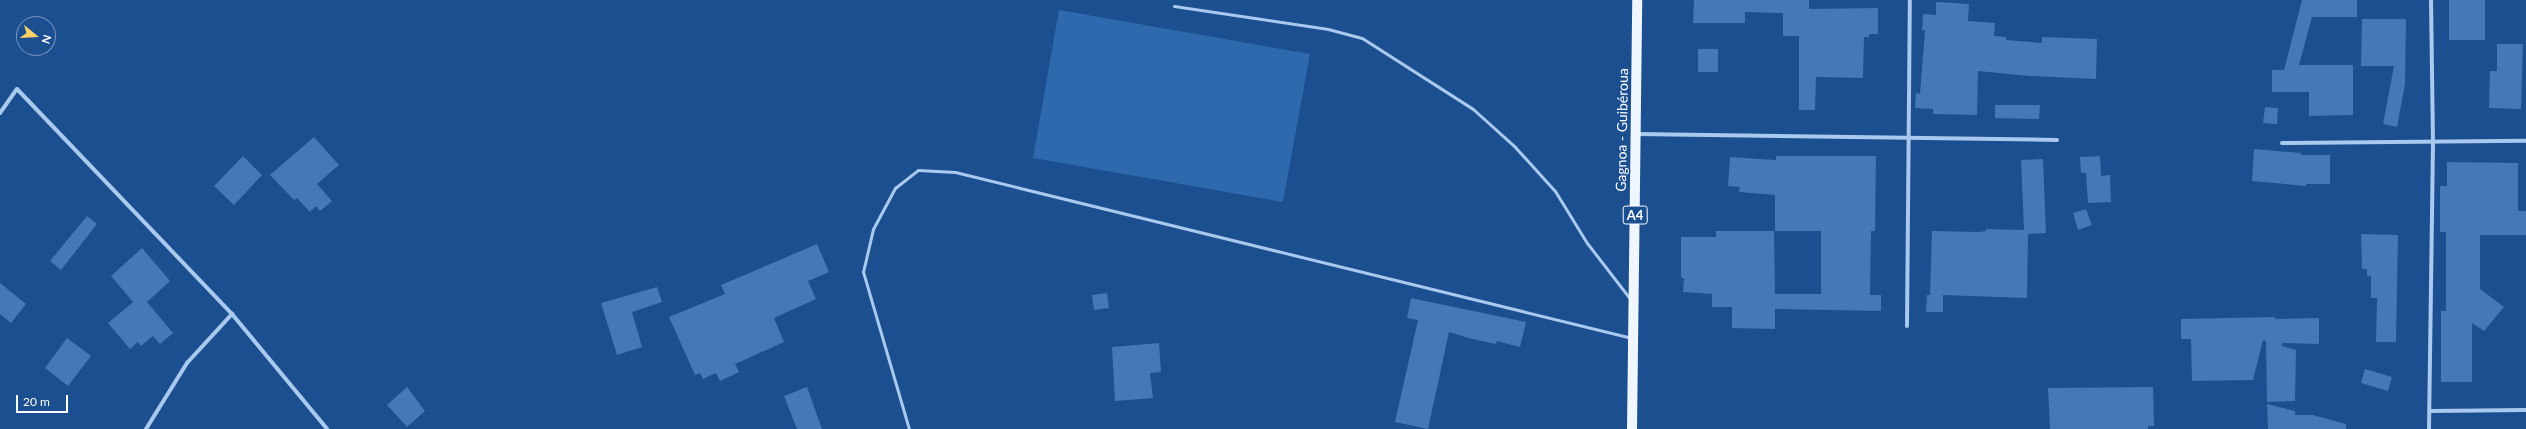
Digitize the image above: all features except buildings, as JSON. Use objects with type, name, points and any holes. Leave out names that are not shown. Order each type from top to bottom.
[{"type":"main road","name":"Gagnoa - Guibéroua","points":[[1632,429],[1637,0]]},
{"type":"street","points":[[1907,326],[1910,0]]},
{"type":"street","points":[[2429,429],[2433,143],[2431,0]]},
{"type":"street","points":[[0,113],[17,89],[232,314],[327,429]]},
{"type":"street","points":[[1636,134],[2057,140]]},
{"type":"street","points":[[2282,143],[2433,143],[2526,141]]},
{"type":"street","points":[[146,429],[187,363],[232,314]]},
{"type":"street","points":[[2430,410],[2526,410]]},
{"type":"lane","points":[[1174,6],[1328,29],[1362,38],[1473,109],[1515,147],[1555,191],[1587,243],[1634,304]]},
{"type":"lane","points":[[909,429],[863,272],[873,229],[895,188],[918,170],[963,174],[1634,339]]},
{"type":"shaded area","points":[[1059,10],[1310,54],[1283,202],[1033,158]]}]
